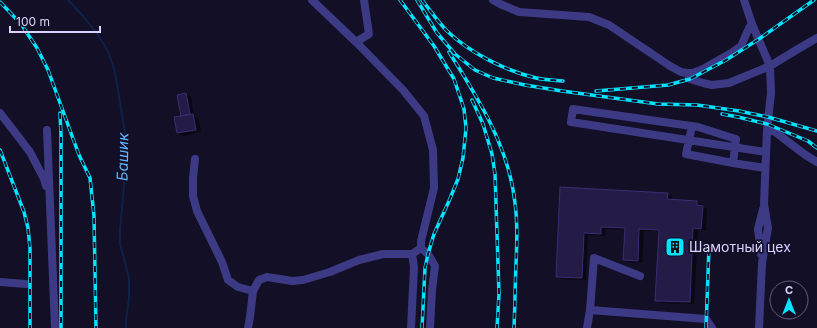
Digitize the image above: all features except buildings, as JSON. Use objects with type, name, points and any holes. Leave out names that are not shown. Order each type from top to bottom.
[{"type":"street","points":[[312,0],[403,90],[424,116],[433,150],[434,188],[421,241],[421,248],[428,254],[435,266],[430,328]]},
{"type":"street","points":[[356,42],[369,34],[364,0]]},
{"type":"street","points":[[493,0],[519,12],[589,18],[609,25],[670,66],[681,72],[687,73],[693,73],[703,69],[741,46],[752,24]]},
{"type":"street","points":[[744,0],[752,24],[770,66],[771,93],[767,130],[764,204],[758,228],[762,263],[759,328]]},
{"type":"street","points":[[687,73],[690,79],[703,83],[712,85],[729,83],[770,66],[817,38]]},
{"type":"street","points":[[733,163],[735,147],[736,139],[698,127],[573,109],[571,122],[735,147],[766,152]]},
{"type":"street","points":[[0,113],[30,152],[44,179],[50,198]]},
{"type":"street","points":[[692,126],[686,154],[765,168]]},
{"type":"street","points":[[47,130],[55,328]]},
{"type":"street","points":[[767,130],[774,131],[817,162]]},
{"type":"street","points":[[194,159],[193,196],[196,211],[222,262],[228,280],[238,287],[253,291]]},
{"type":"street","points":[[248,328],[253,291],[259,280],[267,277],[303,280],[330,272],[359,260],[383,254],[412,254],[421,248]]},
{"type":"street","points":[[411,328],[414,266],[412,254]]},
{"type":"street","points":[[587,328],[594,258],[640,276]]},
{"type":"street","points":[[0,282],[26,284]]},
{"type":"street","points":[[590,310],[706,319],[712,328]]},
{"type":"waterway","name":"Башик","points":[[68,0],[98,35],[108,51],[115,72],[125,133],[124,186],[120,244],[129,278],[126,328]]},
{"type":"railway","points":[[400,0],[434,46],[454,79],[464,109],[466,128],[463,158],[458,179],[434,234],[428,254],[425,268],[422,328]]},
{"type":"railway","points":[[417,0],[437,33],[455,54],[475,70],[493,78],[562,91],[658,104],[697,105],[739,111],[768,117],[817,131]]},
{"type":"railway","points":[[422,0],[447,31],[477,54],[501,66],[525,75],[539,79],[563,81]]},
{"type":"railway","points":[[596,91],[668,85],[690,79],[726,60],[759,39],[814,0]]},
{"type":"railway","points":[[0,2],[21,24],[37,48],[48,70],[79,155],[90,178],[94,216],[96,328]]},
{"type":"railway","points":[[449,52],[471,87],[491,124],[512,182],[517,226],[514,328]]},
{"type":"railway","points":[[472,100],[483,124],[492,154],[495,174],[499,294],[497,328]]},
{"type":"railway","points":[[60,113],[61,328]]},
{"type":"railway","points":[[722,114],[767,124],[808,141],[817,148]]},
{"type":"railway","points":[[0,150],[24,212],[28,228],[30,248],[30,328]]},
{"type":"railway","points":[[706,328],[709,247]]},
{"type":"place","name":"Шамотный цех","points":[[675,247]]}]
